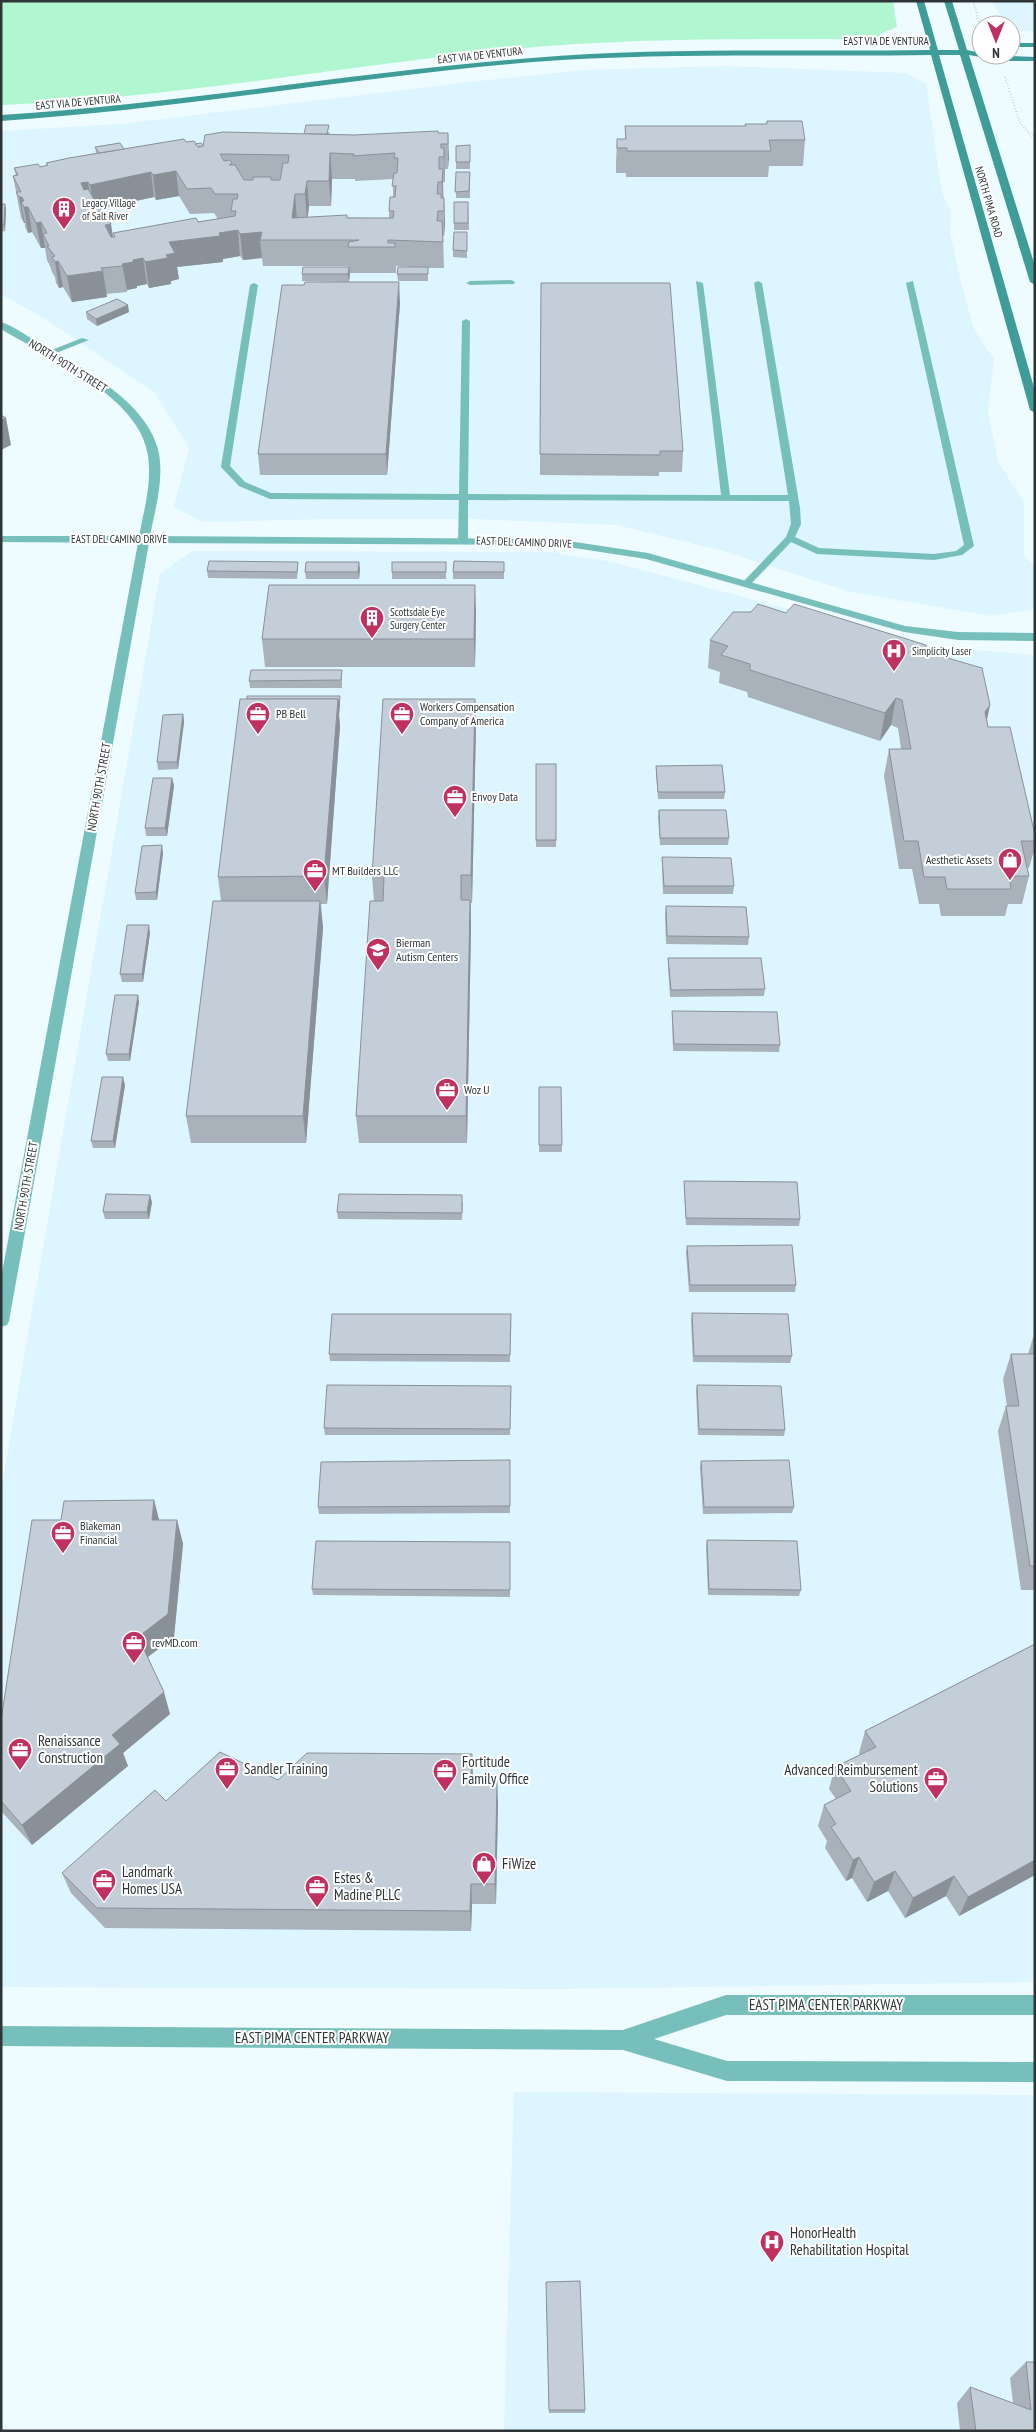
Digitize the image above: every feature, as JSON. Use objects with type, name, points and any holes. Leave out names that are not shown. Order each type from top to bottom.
[{"type":"main road","name":"NORTH PIMA ROAD","points":[[920,1],[1035,410]]},
{"type":"main road","name":"NORTH PIMA ROAD","points":[[948,1],[1035,282]]},
{"type":"main road","points":[[1021,45],[1035,45]]},
{"type":"main road","name":"EAST VIA DE VENTURA","points":[[964,52],[971,50]]},
{"type":"main road","name":"EAST VIA DE VENTURA","points":[[1,118],[159,106],[487,64],[574,57],[664,53],[964,52],[1003,59],[1035,59]]},
{"type":"street","name":"NORTH 90TH STREET","points":[[1,325],[106,389],[131,412],[152,446],[154,472],[144,539],[1,1321]]},
{"type":"street","name":"EAST DEL CAMINO DRIVE","points":[[1,539],[527,540],[585,545],[648,556],[884,624],[934,634],[1035,637]]},
{"type":"street","name":"EAST PIMA CENTER PARKWAY","points":[[623,2040],[726,2005],[1035,2005]]},
{"type":"street","name":"EAST PIMA CENTER PARKWAY","points":[[1,2036],[623,2040],[727,2071],[1035,2072]]},
{"type":"lane","points":[[470,283],[511,282]]},
{"type":"lane","points":[[699,283],[726,498]]},
{"type":"lane","points":[[746,584],[790,538],[796,524],[758,283]]},
{"type":"lane","points":[[790,538],[817,551],[934,557],[959,553],[969,546],[910,283]]},
{"type":"lane","points":[[254,285],[225,467],[242,484],[270,496],[793,498]]},
{"type":"lane","points":[[463,540],[466,321]]},
{"type":"lane","points":[[48,353],[85,340]]},
{"type":"path","points":[[973,1],[977,15]]},
{"type":"path","points":[[1000,72],[1006,78],[1020,123],[1035,139]]},
{"type":"shaded area","points":[[992,1],[1035,1],[1035,31],[1021,31],[1021,15],[1000,15]]},
{"type":"shaded area","points":[[726,66],[905,73],[926,83],[942,194],[951,211],[950,233],[961,282],[974,330],[994,359],[988,412],[998,462],[1024,502],[1024,556],[1035,566],[1035,609],[991,616],[851,592],[723,551],[617,525],[473,519],[330,519],[203,522],[174,507],[189,448],[155,393],[47,320],[1,294],[1,131],[121,124],[460,83],[585,70]]},
{"type":"shaded area","points":[[192,551],[548,552],[612,562],[833,621],[887,643],[1035,655],[1035,1982],[556,1989],[1,1987],[1,1490],[160,574]]},
{"type":"shaded area","name":"HonorHealth Rehabilitation Hospital","points":[[514,2092],[1035,2095],[1035,2431],[504,2431]]},
{"type":"green space","points":[[1,1],[893,1],[897,27],[880,34],[882,39],[605,42],[513,49],[130,96],[1,105]]},
{"type":"building","points":[[767,121],[802,121],[805,140],[769,140],[771,151],[627,151],[627,148],[617,148],[617,139],[626,139],[625,126],[746,126],[745,124],[767,124]]},
{"type":"building","points":[[306,125],[329,125],[327,134],[304,134]]},
{"type":"building","points":[[438,131],[438,133],[448,133],[448,144],[441,144],[441,148],[444,148],[444,157],[439,157],[439,169],[443,169],[442,182],[438,182],[437,194],[441,194],[441,198],[444,198],[444,211],[438,211],[437,221],[442,221],[443,242],[388,240],[388,243],[395,243],[395,247],[348,247],[349,242],[359,240],[260,240],[262,232],[240,234],[238,230],[219,233],[220,236],[169,242],[175,253],[166,255],[168,258],[145,262],[143,258],[122,264],[123,266],[101,268],[103,271],[67,276],[58,261],[55,262],[52,257],[55,256],[47,246],[49,246],[43,234],[47,233],[41,222],[36,223],[28,207],[24,207],[21,202],[24,201],[16,192],[21,192],[13,176],[18,175],[14,168],[38,164],[40,167],[48,165],[46,163],[69,158],[184,139],[186,142],[194,141],[198,147],[203,146],[205,135],[223,132],[354,135]],"holes":[[[330,153],[354,154],[353,156],[395,153],[394,158],[398,158],[397,173],[394,173],[392,186],[396,186],[395,197],[390,197],[389,211],[394,211],[393,218],[347,218],[347,215],[292,218],[295,194],[305,194],[307,181],[329,181]],[[220,154],[289,155],[288,163],[283,163],[280,180],[271,180],[271,177],[253,177],[253,180],[244,180],[235,165],[229,165],[232,164],[230,160],[224,161]],[[176,171],[187,189],[211,188],[215,194],[238,194],[237,199],[233,199],[231,211],[236,211],[235,216],[198,222],[196,218],[113,233],[115,237],[111,237],[105,225],[111,224],[107,218],[100,219],[96,212],[101,211],[88,189],[84,190],[81,183],[88,182],[90,185],[151,172],[153,175]]]},
{"type":"building","points":[[120,143],[124,149],[99,153],[95,147]]},
{"type":"building","points":[[201,143],[203,146],[198,147],[195,144]]},
{"type":"building","points":[[470,145],[470,162],[456,162],[456,146]]},
{"type":"building","points":[[456,172],[470,172],[469,191],[455,192]]},
{"type":"building","points":[[454,202],[468,202],[468,223],[454,223]]},
{"type":"building","points":[[1,204],[5,204],[4,224],[1,225]]},
{"type":"building","points":[[454,232],[467,232],[467,251],[453,250]]},
{"type":"building","points":[[303,267],[349,267],[348,274],[302,274]]},
{"type":"building","points":[[398,267],[428,267],[428,274],[397,274]]},
{"type":"building","points":[[305,282],[399,282],[386,454],[258,454],[282,285],[304,285]]},
{"type":"building","points":[[541,283],[670,283],[683,451],[660,451],[660,455],[540,454]]},
{"type":"building","points":[[117,299],[128,305],[96,319],[86,312]]},
{"type":"building","points":[[209,561],[298,562],[297,572],[207,571]]},
{"type":"building","points":[[454,561],[504,562],[504,572],[453,572]]},
{"type":"building","points":[[306,562],[359,562],[358,572],[305,572]]},
{"type":"building","points":[[392,562],[446,562],[446,572],[392,572]]},
{"type":"building","points":[[269,585],[475,585],[474,639],[262,639]]},
{"type":"building","points":[[758,604],[786,613],[794,604],[926,645],[927,652],[982,668],[990,705],[985,712],[988,727],[1010,727],[1035,835],[1035,841],[1021,841],[1029,876],[1009,876],[1011,889],[947,889],[945,877],[924,877],[918,841],[904,841],[889,749],[911,749],[902,700],[896,698],[885,713],[750,670],[750,664],[721,655],[728,646],[710,640],[733,612],[751,612]]},
{"type":"building","points":[[251,670],[342,670],[341,680],[249,681]]},
{"type":"building","points":[[247,696],[340,696],[339,707],[338,699],[247,699]]},
{"type":"building","points":[[240,699],[338,699],[324,876],[218,877]]},
{"type":"building","points":[[383,699],[475,699],[471,875],[461,875],[461,900],[470,900],[466,1116],[356,1116],[370,901],[383,901],[384,876],[372,876]]},
{"type":"building","points":[[183,714],[177,762],[157,762],[163,715]]},
{"type":"building","points":[[536,764],[556,764],[556,840],[536,840]]},
{"type":"building","points":[[722,765],[725,792],[658,792],[656,766]]},
{"type":"building","points":[[153,778],[172,778],[165,828],[145,828]]},
{"type":"building","points":[[659,810],[726,810],[729,838],[660,838]]},
{"type":"building","points":[[162,845],[156,892],[135,893],[142,846]]},
{"type":"building","points":[[662,857],[731,858],[734,886],[664,886]]},
{"type":"building","points":[[213,901],[320,901],[303,1116],[186,1116]]},
{"type":"building","points":[[666,906],[746,907],[749,937],[667,936]]},
{"type":"building","points":[[127,925],[149,925],[142,974],[120,974]]},
{"type":"building","points":[[668,958],[761,958],[765,989],[671,990]]},
{"type":"building","points":[[115,995],[138,995],[129,1054],[106,1054]]},
{"type":"building","points":[[672,1011],[777,1012],[780,1045],[674,1044]]},
{"type":"building","points":[[102,1077],[123,1077],[113,1141],[91,1141]]},
{"type":"building","points":[[539,1087],[561,1087],[562,1145],[539,1145]]},
{"type":"building","points":[[684,1181],[797,1182],[800,1219],[686,1218]]},
{"type":"building","points":[[106,1194],[150,1195],[147,1212],[103,1212]]},
{"type":"building","points":[[339,1194],[462,1195],[462,1213],[337,1212]]},
{"type":"building","points":[[792,1245],[796,1285],[690,1285],[687,1246]]},
{"type":"building","points":[[692,1313],[788,1314],[792,1356],[694,1356]]},
{"type":"building","points":[[332,1314],[511,1314],[510,1355],[329,1354]]},
{"type":"building","points":[[1011,1354],[1035,1354],[1035,1566],[1030,1566],[1006,1406],[1019,1406]]},
{"type":"building","points":[[327,1385],[511,1386],[510,1429],[324,1428]]},
{"type":"building","points":[[697,1385],[781,1386],[785,1430],[699,1429]]},
{"type":"building","points":[[510,1460],[510,1506],[318,1507],[321,1462]]},
{"type":"building","points":[[789,1460],[794,1507],[704,1507],[701,1461]]},
{"type":"building","points":[[154,1500],[152,1520],[177,1520],[168,1614],[138,1637],[164,1692],[112,1735],[120,1744],[22,1825],[1,1801],[1,1720],[32,1520],[61,1520],[64,1501]]},
{"type":"building","points":[[707,1540],[797,1541],[801,1590],[709,1589]]},
{"type":"building","points":[[316,1541],[510,1542],[510,1590],[312,1589]]},
{"type":"building","name":"Advanced Reimbursement Solutions","points":[[1035,1644],[1035,1860],[968,1897],[954,1876],[913,1898],[895,1871],[874,1882],[859,1857],[853,1860],[831,1827],[836,1824],[824,1805],[851,1791],[835,1767],[876,1747],[865,1731]]},
{"type":"building","points":[[220,1752],[278,1780],[307,1753],[472,1754],[471,1781],[497,1781],[495,1884],[471,1884],[470,1911],[97,1908],[62,1873],[155,1790],[166,1801]]},
{"type":"building","points":[[580,2281],[585,2410],[549,2410],[546,2282]]},
{"type":"building","points":[[1026,2362],[1035,2362],[1035,2431],[976,2431],[970,2387],[1031,2410]]},
{"type":"place","name":"Legacy Village of Salt River","points":[[64,230]]},
{"type":"place","name":"Scottsdale Eye Surgery Center","points":[[372,639]]},
{"type":"place","name":"Simplicity Laser","points":[[894,672]]},
{"type":"place","name":"PB Bell","points":[[258,735]]},
{"type":"place","name":"Workers Compensation Company of America","points":[[402,735]]},
{"type":"place","name":"Envoy Data","points":[[455,818]]},
{"type":"place","name":"Aesthetic Assets","points":[[1010,881]]},
{"type":"place","name":"MT Builders LLC","points":[[315,892]]},
{"type":"place","name":"Bierman Autism Centers","points":[[378,971]]},
{"type":"place","name":"Woz U","points":[[447,1111]]},
{"type":"place","name":"Blakeman Financial","points":[[63,1554]]},
{"type":"place","name":"revMD.com","points":[[134,1664]]},
{"type":"place","name":"Renaissance Construction","points":[[20,1771]]},
{"type":"place","name":"Sandler Training","points":[[227,1790]]},
{"type":"place","name":"Fortitude Family Office","points":[[445,1792]]},
{"type":"place","name":"Advanced Reimbursement Solutions","points":[[936,1800]]},
{"type":"place","name":"FiWize","points":[[484,1885]]},
{"type":"place","name":"Landmark Homes USA","points":[[104,1902]]},
{"type":"place","name":"Estes & Madine PLLC","points":[[317,1908]]},
{"type":"place","name":"HonorHealth Rehabilitation Hospital","points":[[772,2263]]}]
